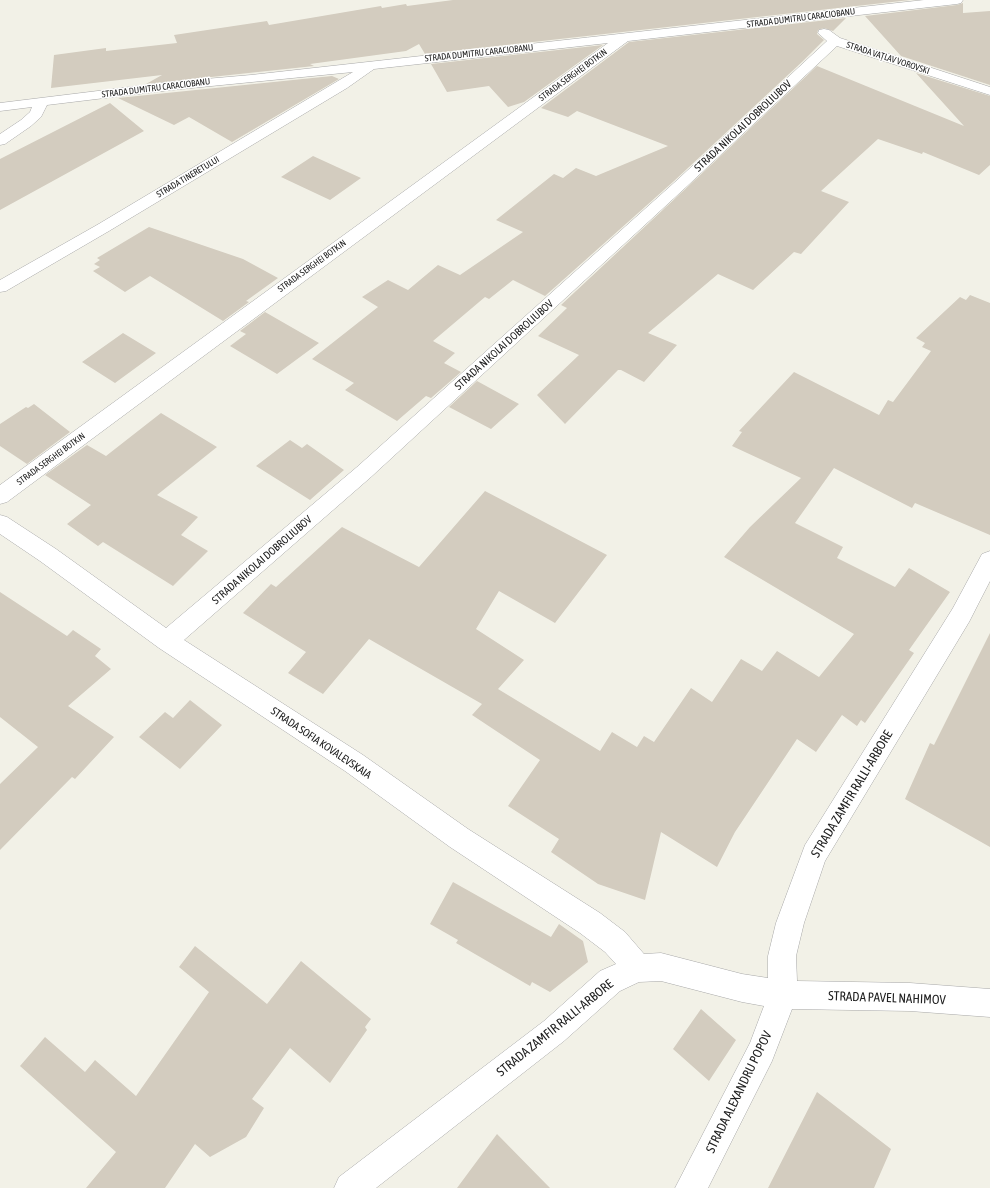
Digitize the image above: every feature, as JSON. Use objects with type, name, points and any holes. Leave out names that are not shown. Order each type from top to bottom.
[{"type":"street","name":"STRADA DUMITRU CARACIOBANU","points":[[0,107],[172,86],[251,79],[373,64],[624,38],[957,0]]},
{"type":"street","name":"STRADA VAȚLAV VOROVSKI","points":[[788,20],[822,32],[835,41],[990,91]]},
{"type":"street","name":"STRADA SERGHEI BOTKIN","points":[[0,496],[624,38]]},
{"type":"street","name":"STRADA NIKOLAI DOBROLIUBOV","points":[[167,641],[364,472],[680,185],[835,41]]},
{"type":"street","name":"STRADA TINERETULUI","points":[[0,287],[116,220],[342,85],[373,64]]},
{"type":"street","points":[[0,141],[26,123],[36,114],[41,102]]},
{"type":"street","name":"STRADA SOFIA KOVALEVSKAIA","points":[[0,523],[48,555],[167,641],[354,763],[459,838],[590,924],[615,942],[638,968]]},
{"type":"street","name":"STRADA ZAMFIR RALLI-ARBORE","points":[[350,1188],[554,1031],[610,981],[638,968],[662,967],[742,988],[783,995],[782,956],[790,923],[814,854],[961,615],[990,560]]},
{"type":"street","name":"STRADA PAVEL NAHIMOV","points":[[783,995],[910,997],[990,1003]]},
{"type":"street","name":"STRADA ALEXANDRU POPOV","points":[[691,1188],[762,1052],[783,995]]},
{"type":"building","points":[[453,0],[910,0],[425,54],[419,44],[406,51],[310,64],[314,66],[146,84],[162,75],[51,88],[54,55],[106,48],[106,51],[177,43],[174,35],[267,21],[269,25],[381,6],[382,8],[406,4],[407,6]]},
{"type":"building","points":[[963,3],[963,13],[990,11],[990,85],[901,56],[865,16],[957,5]]},
{"type":"building","points":[[846,18],[833,31],[824,28],[818,30],[817,34],[824,40],[803,61],[674,181],[545,296],[513,280],[489,299],[485,297],[433,341],[455,353],[444,363],[461,372],[431,398],[426,396],[397,421],[345,390],[354,383],[312,359],[378,307],[362,297],[388,280],[408,290],[438,265],[460,275],[523,232],[496,220],[554,174],[563,178],[576,168],[596,176],[668,146],[577,111],[568,117],[541,108],[629,42]]},
{"type":"building","points":[[603,45],[524,102],[508,107],[489,86],[447,92],[431,64]]},
{"type":"building","points":[[817,66],[964,126],[916,73],[990,96],[990,165],[979,175],[923,152],[922,154],[878,139],[821,191],[849,202],[801,254],[794,252],[753,290],[718,274],[648,333],[677,345],[644,382],[621,370],[618,370],[565,424],[537,395],[579,355],[538,336],[567,308],[561,305]]},
{"type":"building","points":[[332,76],[339,79],[232,142],[189,117],[174,125],[118,98]]},
{"type":"building","points":[[110,103],[144,131],[0,210],[0,159]]},
{"type":"building","points":[[313,156],[361,178],[330,200],[281,177]]},
{"type":"building","points":[[149,227],[243,259],[278,278],[246,301],[249,302],[223,321],[150,276],[125,292],[93,271],[100,267],[94,264],[100,260],[97,258]]},
{"type":"building","points":[[970,295],[990,303],[990,535],[915,503],[912,508],[834,468],[795,523],[843,547],[837,558],[895,587],[909,568],[950,592],[909,650],[914,653],[865,723],[861,720],[857,726],[842,715],[816,752],[797,739],[735,832],[717,867],[661,832],[645,900],[598,884],[551,852],[559,839],[508,806],[540,760],[472,715],[482,704],[369,639],[323,694],[288,673],[306,652],[243,613],[271,584],[276,587],[342,527],[419,567],[485,491],[607,555],[555,623],[499,591],[476,629],[524,660],[498,689],[600,751],[612,732],[637,747],[644,736],[654,742],[691,688],[712,702],[741,659],[762,671],[777,651],[819,677],[854,634],[724,557],[750,527],[801,478],[732,446],[742,432],[739,431],[794,372],[879,415],[888,400],[893,402],[931,351],[922,347],[925,343],[916,338],[960,297],[966,300]]},
{"type":"building","points":[[265,312],[319,343],[277,374],[230,346],[246,334],[240,331]]},
{"type":"building","points":[[123,333],[156,353],[115,383],[82,362]]},
{"type":"building","points":[[477,381],[519,404],[491,429],[449,407]]},
{"type":"building","points":[[34,404],[70,432],[27,464],[0,446],[0,424],[26,407],[28,408]]},
{"type":"building","points":[[161,413],[217,447],[157,495],[198,517],[181,535],[208,551],[173,586],[103,542],[98,546],[67,524],[91,505],[45,475],[87,445],[106,456]]},
{"type":"building","points":[[290,440],[302,448],[307,444],[344,470],[310,500],[256,466]]},
{"type":"building","points":[[0,592],[67,636],[73,630],[101,649],[95,656],[111,669],[68,706],[114,737],[75,779],[72,777],[0,850],[0,784],[38,747],[0,717]]},
{"type":"building","points":[[990,633],[990,847],[905,799],[930,743],[934,745]]},
{"type":"building","points":[[190,700],[222,725],[180,769],[139,737],[165,712],[173,718]]},
{"type":"building","points":[[453,882],[551,937],[559,924],[583,941],[588,962],[550,992],[532,982],[530,986],[456,943],[458,940],[430,924]]},
{"type":"building","points":[[195,946],[267,1004],[301,961],[371,1019],[365,1027],[367,1030],[330,1083],[290,1048],[252,1099],[264,1108],[246,1137],[210,1157],[195,1144],[165,1188],[86,1188],[116,1152],[20,1066],[45,1037],[85,1072],[95,1060],[136,1096],[209,992],[179,967]]},
{"type":"building","points":[[701,1009],[736,1040],[709,1081],[673,1049]]},
{"type":"building","points":[[817,1092],[891,1149],[874,1188],[768,1188]]},
{"type":"building","points":[[497,1134],[550,1188],[457,1188]]}]
